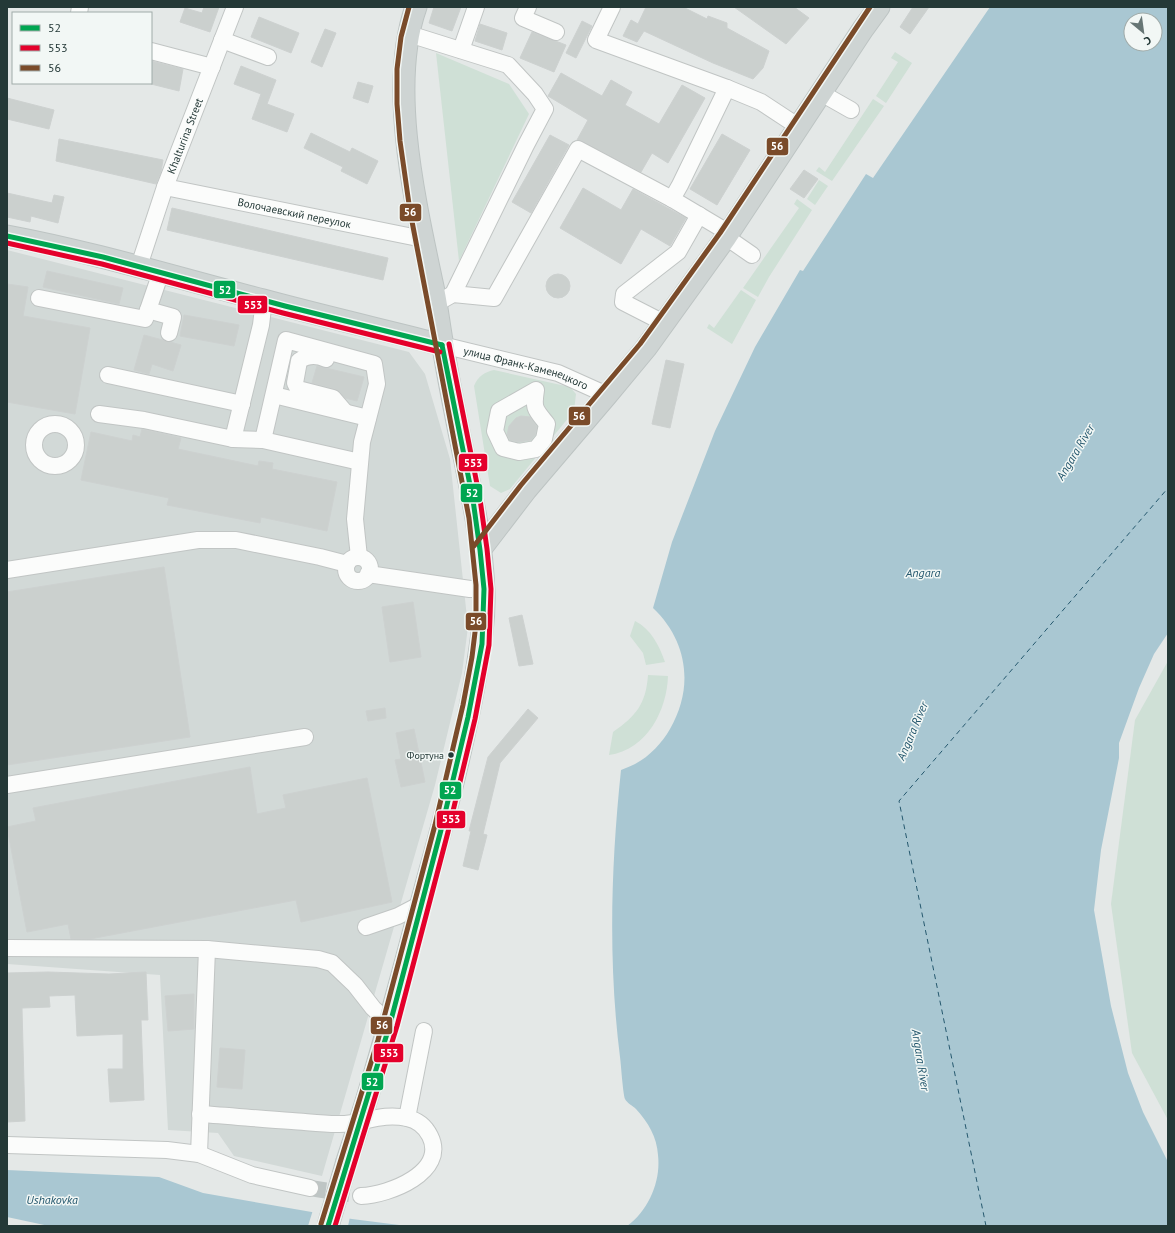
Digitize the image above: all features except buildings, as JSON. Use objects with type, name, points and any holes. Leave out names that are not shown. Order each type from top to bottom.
[{"type":"main road","points":[[328,1226],[390,1024],[441,830],[468,717],[482,644],[484,589],[480,550],[473,500],[442,345],[445,299],[423,239],[410,160],[404,100],[405,67],[409,34],[416,7]]},
{"type":"main road","points":[[480,550],[526,490],[646,348],[728,235],[863,29],[880,7]]},
{"type":"main road","points":[[7,236],[48,244],[139,266],[264,300],[442,345]]},
{"type":"street","name":"Khalturina Street","points":[[139,266],[165,187],[235,7]]},
{"type":"street","points":[[460,50],[476,7]]},
{"type":"street","points":[[528,7],[523,18],[556,32]]},
{"type":"street","points":[[612,7],[596,40],[761,102],[799,127]]},
{"type":"street","points":[[409,34],[508,65],[535,94],[545,109],[445,299],[494,298],[578,149],[699,215],[728,235],[752,255]]},
{"type":"street","points":[[222,40],[268,57]]},
{"type":"street","points":[[152,51],[212,67]]},
{"type":"street","points":[[672,199],[727,88]]},
{"type":"street","points":[[821,93],[850,110]]},
{"type":"street","name":"Волочаевский переулок","points":[[165,187],[423,239]]},
{"type":"street","points":[[664,323],[623,302],[624,294],[678,252],[699,215]]},
{"type":"street","points":[[39,298],[145,319],[160,272]]},
{"type":"street","points":[[233,439],[261,325],[264,300]]},
{"type":"street","points":[[148,310],[173,317],[169,333]]},
{"type":"street","points":[[263,440],[286,340],[375,368]]},
{"type":"street","name":"улица Франк-Каменецкого","points":[[442,345],[558,373],[607,396]]},
{"type":"street","points":[[345,412],[333,398],[298,389],[295,383],[299,361],[304,357],[320,356],[337,362],[375,368]]},
{"type":"street","points":[[375,368],[377,384],[362,442],[353,561],[347,571],[348,575],[354,579],[362,580],[368,574],[484,589]]},
{"type":"street","points":[[536,390],[542,369]]},
{"type":"street","points":[[108,375],[242,404]]},
{"type":"street","points":[[274,395],[368,418]]},
{"type":"street","points":[[99,414],[144,420],[233,439],[263,440],[360,462]]},
{"type":"street","points":[[7,570],[198,540],[236,540],[320,557],[353,561]]},
{"type":"street","points":[[7,785],[305,737]]},
{"type":"street","points":[[366,927],[398,916],[421,904]]},
{"type":"street","points":[[8,943],[207,949],[332,962],[355,985],[373,1008],[390,1024]]},
{"type":"street","points":[[199,1154],[207,949]]},
{"type":"street","points":[[407,1118],[424,1031]]},
{"type":"street","points":[[200,1114],[339,1124],[391,1116],[407,1118],[425,1127],[433,1142],[432,1159],[428,1166],[415,1178],[392,1189],[372,1195],[361,1196]]},
{"type":"street","points":[[7,1145],[161,1150],[199,1154],[252,1175],[310,1188]]},
{"type":"shaded area","points":[[7,250],[409,352],[425,374],[450,459],[468,627],[462,673],[435,785],[322,1176],[234,1156],[218,1133],[168,1130],[160,975],[7,964]]},
{"type":"green space","points":[[895,52],[912,63],[886,103],[876,96],[898,62],[891,58]]},
{"type":"green space","points":[[436,53],[509,84],[529,114],[459,261]]},
{"type":"green space","points":[[873,99],[884,106],[832,181],[816,171],[819,167],[825,172]]},
{"type":"green space","points":[[819,180],[828,186],[815,205],[807,199]]},
{"type":"green space","points":[[797,199],[812,210],[769,277],[758,297],[743,288],[799,208],[794,204]]},
{"type":"green space","points":[[741,290],[756,300],[732,344],[707,328],[709,324],[714,328]]},
{"type":"green space","points":[[494,370],[570,387],[576,394],[574,411],[510,489],[501,493],[490,486],[474,386],[482,375]]},
{"type":"green space","points":[[635,621],[646,628],[654,638],[665,662],[646,665],[643,653],[630,636]]},
{"type":"green space","points":[[1168,661],[1168,1120],[1132,1053],[1111,904],[1135,720]]},
{"type":"green space","points":[[648,675],[668,676],[664,702],[659,715],[644,737],[634,745],[622,752],[609,755],[613,732],[634,715],[642,702]]},
{"type":"water","name":"Angara","points":[[990,7],[1168,7],[1168,633],[1154,654],[1139,688],[1119,743],[1119,758],[1101,850],[1094,910],[1111,1006],[1128,1073],[1143,1112],[1168,1162],[1168,1226],[627,1226],[642,1212],[652,1194],[658,1175],[658,1165],[656,1142],[651,1130],[636,1109],[625,1099],[616,1021],[612,949],[612,914],[615,842],[621,770],[646,757],[663,739],[678,713],[684,681],[684,666],[674,635],[665,621],[653,608],[672,542],[715,431],[755,347],[800,270],[803,271],[866,174],[873,178]]},
{"type":"water","name":"Ushakovka","points":[[7,1170],[159,1177],[203,1193],[352,1219],[407,1226],[49,1226],[7,1217]]},
{"type":"pier","points":[[313,1210],[350,1217],[348,1226],[308,1226]]},
{"type":"ferry route","points":[[986,1226],[899,801],[1168,488]]},
{"type":"tunnel","points":[[310,1188],[361,1196]]},
{"type":"transit line","name":"56","points":[[321,1224],[378,1040],[435,825],[463,705],[472,657],[476,624],[476,585],[469,518],[410,211],[400,141],[397,104],[397,69],[401,37],[409,7]]},
{"type":"transit line","name":"56","points":[[474,546],[521,485],[640,344],[720,233],[870,7]]},
{"type":"transit line","name":"52","points":[[7,236],[103,257],[285,306],[442,345]]},
{"type":"transit line","name":"553","points":[[7,243],[102,264],[283,313],[440,352]]},
{"type":"transit line","name":"553","points":[[335,1226],[397,1026],[448,832],[475,719],[489,645],[491,589],[487,549],[480,499],[449,344]]},
{"type":"transit line","name":"52","points":[[328,1226],[390,1024],[441,830],[468,717],[482,644],[484,589],[480,550],[473,500],[442,345]]},
{"type":"place","name":"Фортуна","points":[[451,755]]},
{"type":"water label","name":"Angara River","points":[[1075,452]]},
{"type":"water label","name":"Angara River","points":[[912,731]]},
{"type":"water label","name":"Angara River","points":[[921,1060]]}]
